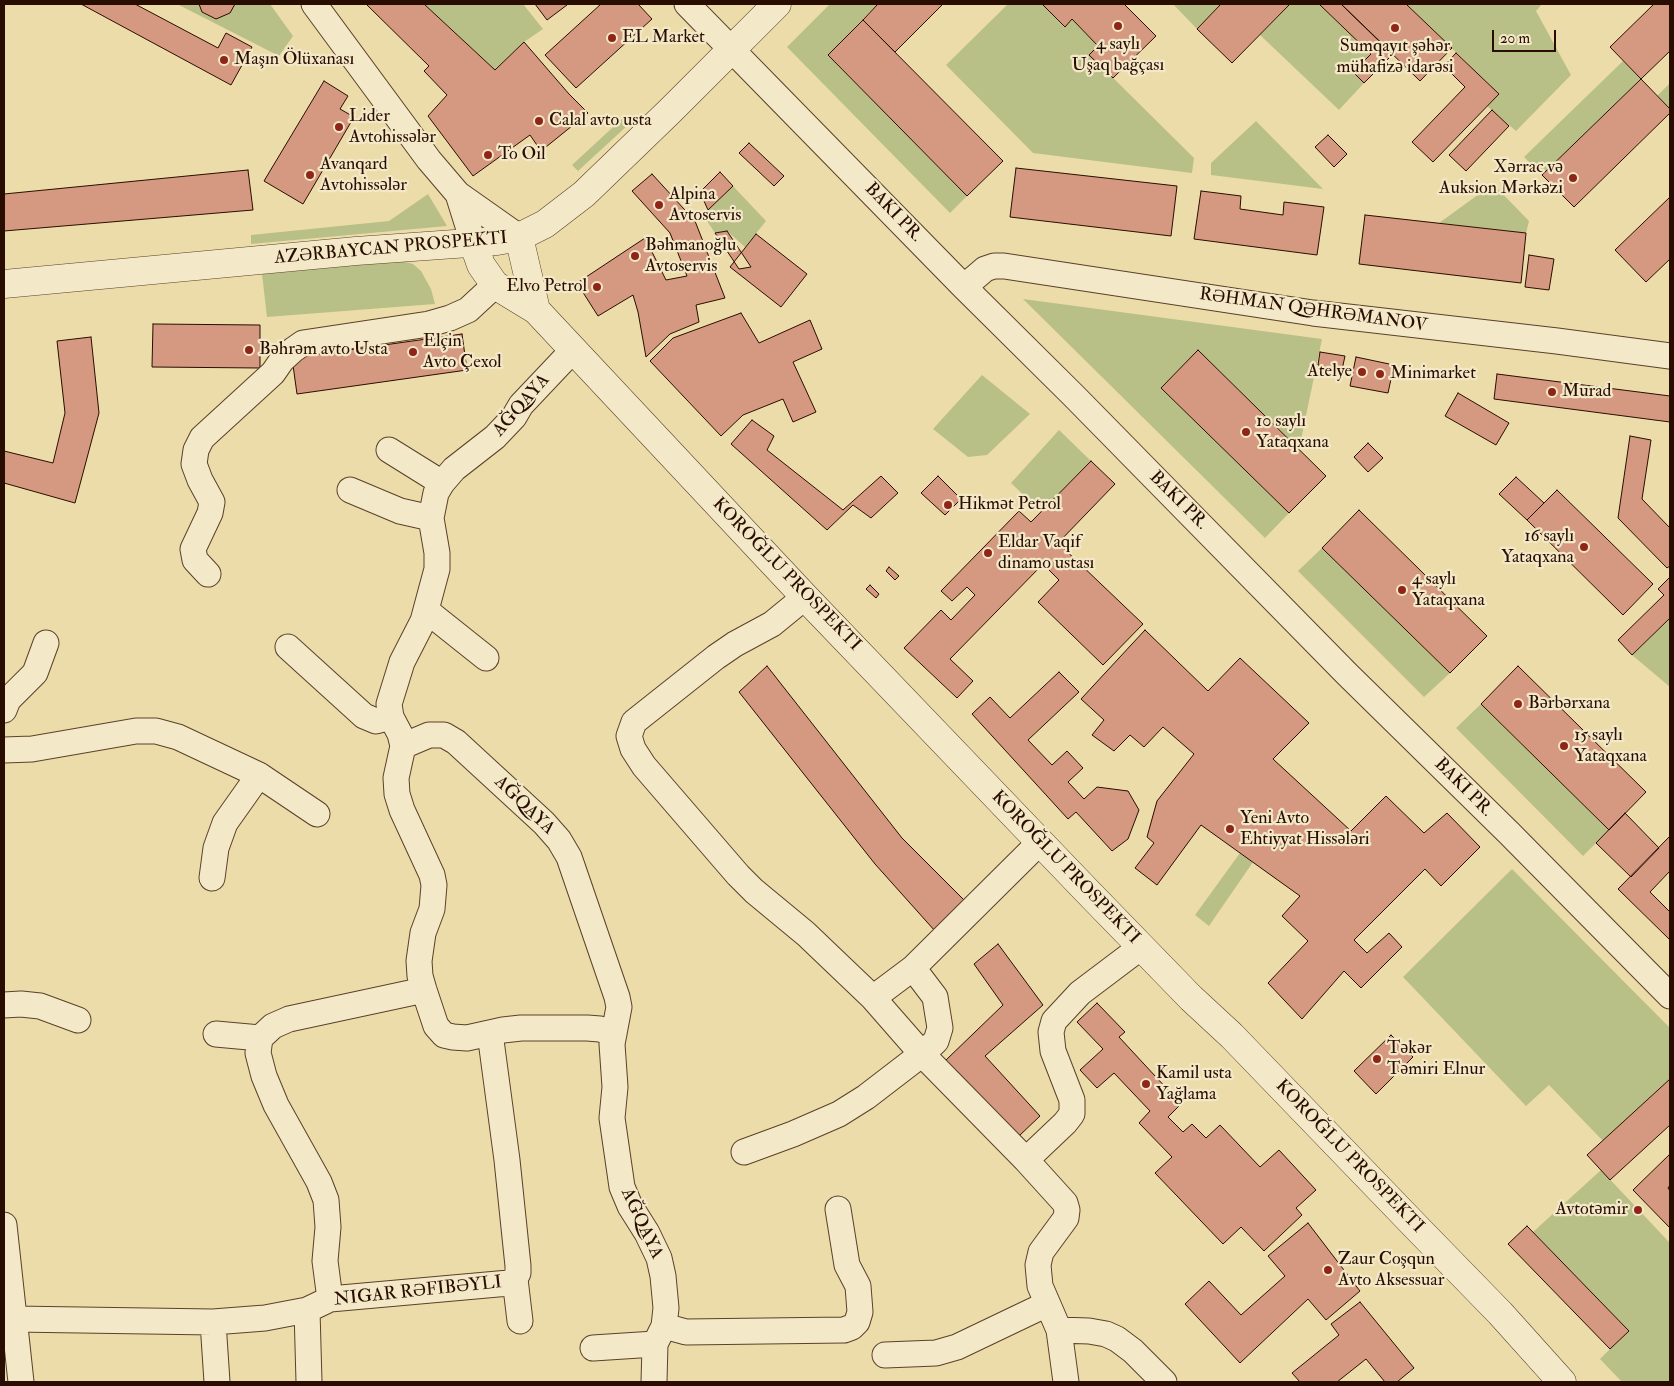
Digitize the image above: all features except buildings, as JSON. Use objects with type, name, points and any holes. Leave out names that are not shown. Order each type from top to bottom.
[{"type":"street","points":[[314,4],[413,139],[458,194],[519,237],[536,310]]},
{"type":"street","points":[[687,4],[1347,674],[1670,996]]},
{"type":"street","name":"AZƏRBAYCAN PROSPEKTI","points":[[4,284],[519,237],[545,224],[584,194],[777,4]]},
{"type":"street","points":[[458,194],[481,265],[495,285],[536,310]]},
{"type":"street","name":"RƏHMAN QƏHRƏMANOV","points":[[964,287],[985,269],[994,266],[1004,266],[1313,313],[1670,356]]},
{"type":"street","points":[[208,574],[194,560],[193,549],[210,513],[212,502],[194,464],[196,450],[202,438],[273,373],[282,360],[303,343],[430,324],[450,318],[468,310],[495,285]]},
{"type":"street","name":"KOROĞLU PROSPEKTI","points":[[536,310],[1040,842],[1500,1313],[1562,1382]]},
{"type":"street","name":"AĞQAYA","points":[[573,350],[521,405],[514,417],[496,437],[454,469],[436,493],[431,518],[437,553],[437,569],[427,611],[402,662],[389,704],[391,717],[400,734],[403,746],[429,735],[444,735],[450,738],[544,823],[559,840],[569,858],[617,997],[618,1014],[612,1057],[615,1087],[612,1118],[622,1187],[630,1206],[647,1233],[659,1258],[663,1276],[666,1308],[660,1335],[654,1382]]},
{"type":"street","points":[[389,450],[442,483]]},
{"type":"street","points":[[350,490],[400,511],[431,518]]},
{"type":"street","points":[[806,597],[772,624],[734,644],[716,657],[634,722],[629,736],[633,749],[644,766],[738,875],[754,891],[806,934],[873,998],[922,1054],[1026,1160],[1065,1203],[1067,1210],[1066,1218],[1041,1252],[1038,1265],[1040,1286],[1059,1330],[1066,1382]]},
{"type":"street","points":[[427,611],[486,658]]},
{"type":"street","points":[[4,710],[8,700],[35,673],[46,643]]},
{"type":"street","points":[[288,647],[364,716],[376,721],[391,717]]},
{"type":"street","points":[[5,744],[32,749],[136,731],[156,731],[178,737],[259,775],[317,814]]},
{"type":"street","points":[[403,746],[396,778],[397,794],[402,810],[432,874],[434,885],[432,909],[424,933],[419,962],[420,976],[436,1026],[444,1035],[453,1038],[467,1038],[521,1028],[587,1028],[600,1029],[614,1034]]},
{"type":"street","points":[[212,878],[216,848],[225,823],[259,775]]},
{"type":"street","points":[[873,998],[913,968],[1040,842]]},
{"type":"street","points":[[1026,1160],[1072,1114],[1072,1100],[1053,1051],[1051,1032],[1054,1020],[1080,993],[1141,947]]},
{"type":"street","points":[[744,1152],[794,1134],[839,1114],[866,1097],[936,1041],[940,1028],[935,997],[913,968]]},
{"type":"street","points":[[330,1299],[325,1261],[328,1227],[326,1200],[319,1182],[276,1105],[264,1076],[258,1053],[260,1038],[273,1026],[289,1019],[424,990]]},
{"type":"street","points":[[4,1005],[40,1006],[78,1020]]},
{"type":"street","name":"NIGAR RƏFIBƏYLI","points":[[14,1319],[214,1322],[265,1318],[307,1310],[330,1299],[509,1283],[518,1273],[518,1266],[507,1160],[490,1033]]},
{"type":"street","points":[[216,1034],[260,1038]]},
{"type":"street","points":[[593,1348],[686,1332],[844,1330],[852,1328],[857,1322],[860,1312],[858,1286],[846,1265],[838,1209]]},
{"type":"street","points":[[4,1225],[21,1382]]},
{"type":"street","points":[[514,1279],[520,1321]]},
{"type":"street","points":[[885,1356],[936,1353],[957,1347],[1047,1304]]},
{"type":"street","points":[[307,1310],[308,1382]]},
{"type":"street","points":[[214,1322],[217,1382]]},
{"type":"street","points":[[1059,1330],[1089,1331],[1106,1334],[1117,1339],[1133,1351],[1164,1382]]},
{"type":"green space","points":[[177,4],[270,4],[293,36],[279,56]]},
{"type":"green space","points":[[424,4],[523,4],[543,29],[524,42],[495,70]]},
{"type":"green space","points":[[830,4],[878,4],[828,55],[967,196],[950,213],[787,47]]},
{"type":"green space","points":[[1008,4],[1044,4],[1064,27],[1072,19],[1098,46],[1090,55],[1194,158],[1192,173],[1033,153],[946,65]]},
{"type":"green space","points":[[1173,4],[1221,4],[1197,29]]},
{"type":"green space","points":[[1290,4],[1319,4],[1371,54],[1353,72],[1364,83],[1339,110],[1260,35]]},
{"type":"green space","points":[[1406,4],[1542,4],[1536,11],[1571,75],[1516,131],[1487,106],[1499,94]]},
{"type":"green space","points":[[1623,61],[1641,79],[1542,175],[1524,157]]},
{"type":"green space","points":[[1670,83],[1670,109],[1657,96]]},
{"type":"green space","points":[[624,117],[628,125],[578,171],[572,165]]},
{"type":"green space","points":[[1256,121],[1323,189],[1211,175],[1211,163]]},
{"type":"green space","points":[[1493,184],[1529,221],[1526,233],[1439,223]]},
{"type":"green space","points":[[733,186],[766,221],[745,247],[727,231],[715,233],[703,215]]},
{"type":"green space","points":[[428,194],[447,226],[251,244],[251,235],[389,221]]},
{"type":"green space","points":[[399,260],[413,264],[421,271],[431,289],[435,304],[267,317],[262,274]]},
{"type":"green space","points":[[1023,299],[1322,339],[1299,449],[1198,351],[1161,388],[1289,513],[1265,538]]},
{"type":"green space","points":[[982,375],[1030,414],[987,455],[968,457],[933,429]]},
{"type":"green space","points":[[1059,430],[1091,461],[1041,512],[1011,483]]},
{"type":"green space","points":[[1322,548],[1450,673],[1424,697],[1298,571]]},
{"type":"green space","points":[[1670,618],[1670,687],[1632,655]]},
{"type":"green space","points":[[1481,704],[1609,830],[1583,856],[1456,728]]},
{"type":"green space","points":[[1240,853],[1253,862],[1209,926],[1195,915]]},
{"type":"green space","points":[[1512,869],[1670,1028],[1670,1079],[1603,1141],[1549,1085],[1526,1106],[1403,977]]},
{"type":"green space","points":[[1601,1170],[1670,1243],[1670,1382],[1622,1382],[1600,1359],[1628,1331],[1533,1232]]},
{"type":"place","name":"4 saylı Uşaq bağçası","points":[[1118,26]]},
{"type":"place","name":"Sumqayıt şəhər mühafizə idarəsi","points":[[1395,28]]},
{"type":"place","name":"EL Market","points":[[612,38]]},
{"type":"place","name":"Maşın Ölüxanası","points":[[224,60]]},
{"type":"place","name":"Calal avto usta","points":[[539,121]]},
{"type":"place","name":"Lider Avtohissələr","points":[[339,127]]},
{"type":"place","name":"To Oil","points":[[488,155]]},
{"type":"place","name":"Avanqard Avtohissələr","points":[[310,175]]},
{"type":"place","name":"Xərrac və Auksion Mərkəzi","points":[[1573,178]]},
{"type":"place","name":"Alpina Avtoservis","points":[[659,205]]},
{"type":"place","name":"Bəhmanoğlu Avtoservis","points":[[635,256]]},
{"type":"place","name":"Elvo Petrol","points":[[597,287]]},
{"type":"place","name":"Bəhrəm avto Usta","points":[[249,350]]},
{"type":"place","name":"Elçin Avto Çexol","points":[[413,352]]},
{"type":"place","name":"Atelye","points":[[1362,372]]},
{"type":"place","name":"Minimarket","points":[[1380,374]]},
{"type":"place","name":"Murad","points":[[1552,392]]},
{"type":"place","name":"10 saylı Yataqxana","points":[[1246,432]]},
{"type":"place","name":"Hikmət Petrol","points":[[948,505]]},
{"type":"place","name":"16 saylı Yataqxana","points":[[1584,547]]},
{"type":"place","name":"Eldar Vaqif dinamo ustası","points":[[988,553]]},
{"type":"place","name":"4 saylı Yataqxana","points":[[1402,590]]},
{"type":"place","name":"Bərbərxana","points":[[1518,704]]},
{"type":"place","name":"15 saylı Yataqxana","points":[[1564,746]]},
{"type":"place","name":"Yeni Avto Ehtiyyat Hissələri","points":[[1230,829]]},
{"type":"place","name":"Təkər Təmiri Elnur","points":[[1377,1059]]},
{"type":"place","name":"Kamil usta Yağlama","points":[[1146,1084]]},
{"type":"place","name":"Avtotəmir","points":[[1638,1210]]},
{"type":"place","name":"Zaur Coşqun Avto Aksessuar","points":[[1328,1270]]}]
